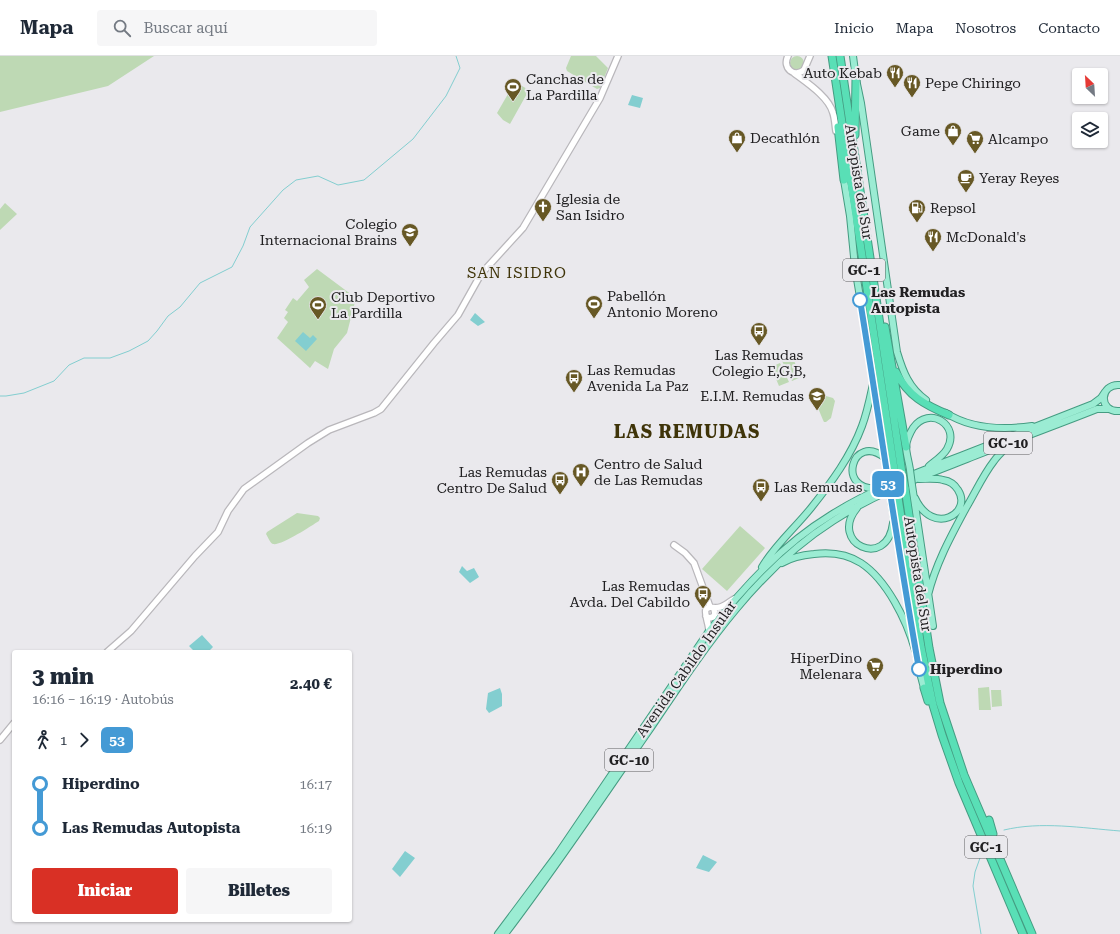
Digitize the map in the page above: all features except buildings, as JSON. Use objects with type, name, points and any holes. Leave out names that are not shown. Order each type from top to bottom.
[{"type":"highway","name":"Autopista del Sur","points":[[832,56],[926,675],[933,705],[950,760],[1023,934]]},
{"type":"highway","name":"Autopista del Sur","points":[[840,56],[868,237],[895,476],[909,486],[929,648],[940,703],[964,774],[1032,934]]},
{"type":"highway","points":[[833,65],[844,180]]},
{"type":"highway","points":[[855,153],[856,79]]},
{"type":"highway","points":[[868,237],[877,277],[906,446]]},
{"type":"highway","points":[[885,327],[896,370],[901,382],[910,393],[919,400],[949,415]]},
{"type":"highway","points":[[924,688],[940,742],[950,760]]},
{"type":"highway","points":[[989,820],[998,855]]},
{"type":"main road","points":[[853,56],[897,352],[905,376],[910,385],[921,396],[949,415],[983,426],[999,428],[1043,424]]},
{"type":"main road","points":[[844,180],[850,216],[855,267],[885,458],[895,476],[890,494],[893,517],[924,688]]},
{"type":"main road","points":[[757,574],[771,552],[810,509],[832,481],[852,450],[863,424],[874,381]]},
{"type":"main road","name":"GC-10","points":[[1105,392],[1111,386],[1120,386]]},
{"type":"main road","points":[[1105,392],[1104,403],[1109,409]]},
{"type":"main road","name":"Avenida Cabildo Insular","points":[[498,934],[562,848],[709,631],[757,574],[791,544],[851,503],[925,469],[1093,404],[1101,398],[1105,392]]},
{"type":"main road","name":"Avenida Cabildo Insular","points":[[506,934],[564,855],[708,643],[737,607],[768,573],[810,537],[833,520],[860,505],[909,486],[1012,442],[1097,409],[1109,409]]},
{"type":"main road","name":"GC-10","points":[[1109,409],[1120,411]]},
{"type":"main road","points":[[925,469],[941,456],[950,443],[950,434],[946,424],[939,419],[927,418],[921,420],[910,434],[906,446],[910,470],[909,486],[933,626]]},
{"type":"main road","points":[[928,595],[933,575],[942,553],[956,526],[988,469],[1012,442]]},
{"type":"main road","points":[[883,487],[869,488],[861,485],[854,476],[852,464],[857,457],[868,451],[876,452],[885,458]]},
{"type":"main road","points":[[918,479],[949,481],[959,491],[962,502],[958,510],[949,517],[941,519],[933,518],[922,509],[909,486],[918,479]]},
{"type":"main road","points":[[860,505],[852,517],[850,530],[853,541],[863,548],[877,548],[890,536],[893,517]]},
{"type":"main road","points":[[768,573],[785,561],[820,553],[836,554],[861,564],[877,579],[896,606],[908,627],[916,650]]},
{"type":"street","points":[[109,650],[132,631],[190,562],[218,532],[228,511],[244,489],[308,443],[329,430],[381,410],[458,315],[481,274],[527,221],[600,98],[618,56]]},
{"type":"street","points":[[788,56],[786,61],[787,67],[791,72],[823,97],[833,112],[844,180]]},
{"type":"street","points":[[794,73],[799,73],[804,70],[810,56]]},
{"type":"street","points":[[674,545],[694,563],[712,608],[716,612],[711,618],[706,616]]},
{"type":"street","points":[[709,631],[705,611],[712,608],[720,608],[735,599]]},
{"type":"street","points":[[0,740],[12,725]]},
{"type":"green space","points":[[0,56],[154,56],[108,86],[0,112]]},
{"type":"green space","points":[[571,56],[596,56],[608,68],[600,88],[597,89],[567,71],[566,68]]},
{"type":"green space","points":[[794,56],[800,56],[804,60],[804,66],[800,70],[794,70],[790,66],[790,60]]},
{"type":"green space","name":"Canchas de La Pardilla","points":[[515,82],[529,90],[510,124],[503,120],[497,113]]},
{"type":"green space","points":[[5,203],[17,214],[0,230],[0,209]]},
{"type":"green space","name":"Club Deportivo La Pardilla","points":[[317,269],[356,298],[347,333],[334,349],[328,369],[315,361],[310,368],[277,338],[288,322],[284,318],[288,312],[285,310],[293,298],[297,301],[309,287],[304,280]]},
{"type":"green space","points":[[792,356],[801,377],[792,381],[782,361]]},
{"type":"green space","points":[[780,363],[789,382],[779,386],[771,367]]},
{"type":"green space","points":[[819,394],[833,398],[835,401],[831,418],[826,422],[823,420],[813,396]]},
{"type":"green space","points":[[297,513],[318,516],[320,518],[319,521],[289,539],[273,544],[266,534],[267,532]]},
{"type":"green space","points":[[740,526],[765,548],[727,591],[702,569]]},
{"type":"green space","points":[[989,687],[991,710],[979,710],[978,688]]},
{"type":"green space","points":[[991,690],[1001,690],[1002,706],[992,707]]},
{"type":"water","points":[[632,95],[643,98],[640,108],[628,105]]},
{"type":"water","points":[[475,313],[485,322],[478,326],[470,320]]},
{"type":"water","points":[[303,332],[310,338],[313,335],[317,339],[306,351],[295,341]]},
{"type":"water","points":[[462,566],[467,571],[474,568],[479,577],[470,583],[459,572]]},
{"type":"water","points":[[202,635],[213,647],[210,650],[193,650],[189,646]]},
{"type":"water","points":[[500,688],[502,694],[502,706],[489,713],[486,709],[488,693]]},
{"type":"water","points":[[405,851],[415,858],[400,877],[392,869]]},
{"type":"water","points":[[703,855],[717,862],[709,872],[696,868]]},
{"type":"waterway","points":[[0,396],[24,393],[54,381],[69,365],[84,358],[110,358],[129,351],[148,341],[168,316],[180,307],[200,283],[232,267],[243,246],[250,227],[283,190],[296,180],[318,176],[338,185],[364,180],[413,139],[446,96],[460,68],[456,56]]},
{"type":"waterway","points":[[1004,830],[1018,827],[1047,826],[1120,831]]},
{"type":"waterway","points":[[980,858],[975,872],[973,886],[981,934]]},
{"type":"bus line","name":"53","points":[[860,300],[919,669]]},
{"type":"place","name":"Auto Kebab","points":[[895,88]]},
{"type":"place","name":"Pepe Chiringo","points":[[912,98]]},
{"type":"place","name":"Canchas de La Pardilla","points":[[513,102]]},
{"type":"place","name":"Game","points":[[953,146]]},
{"type":"place","name":"Decathlón","points":[[737,153]]},
{"type":"place","name":"Alcampo","points":[[975,154]]},
{"type":"place","name":"Yeray Reyes","points":[[966,193]]},
{"type":"place","name":"Iglesia de San Isidro","points":[[543,222]]},
{"type":"place","name":"Repsol","points":[[917,223]]},
{"type":"place","name":"Colegio Internacional Brains","points":[[410,247]]},
{"type":"place","name":"McDonald's","points":[[933,252]]},
{"type":"place","name":"Las Remudas Autopista","points":[[860,300]]},
{"type":"place","name":"Pabellón Antonio Moreno","points":[[594,319]]},
{"type":"place","name":"Club Deportivo La Pardilla","points":[[318,320]]},
{"type":"place","name":"Las Remudas Colegio E,G,B,","points":[[759,346]]},
{"type":"place","name":"Las Remudas Avenida La Paz","points":[[574,393]]},
{"type":"place","name":"E.I.M. Remudas","points":[[817,411]]},
{"type":"place","name":"Centro de Salud de Las Remudas","points":[[581,487]]},
{"type":"place","name":"Las Remudas Centro De Salud","points":[[560,495]]},
{"type":"place","name":"Las Remudas","points":[[761,502]]},
{"type":"place","name":"Las Remudas Avda. Del Cabildo","points":[[703,609]]},
{"type":"place","name":"Hiperdino","points":[[919,669]]},
{"type":"place","name":"HiperDino Melenara","points":[[875,681]]},
{"type":"district","name":"SAN ISIDRO","points":[[517,273]]},
{"type":"district","name":"LAS REMUDAS","points":[[687,431]]}]
